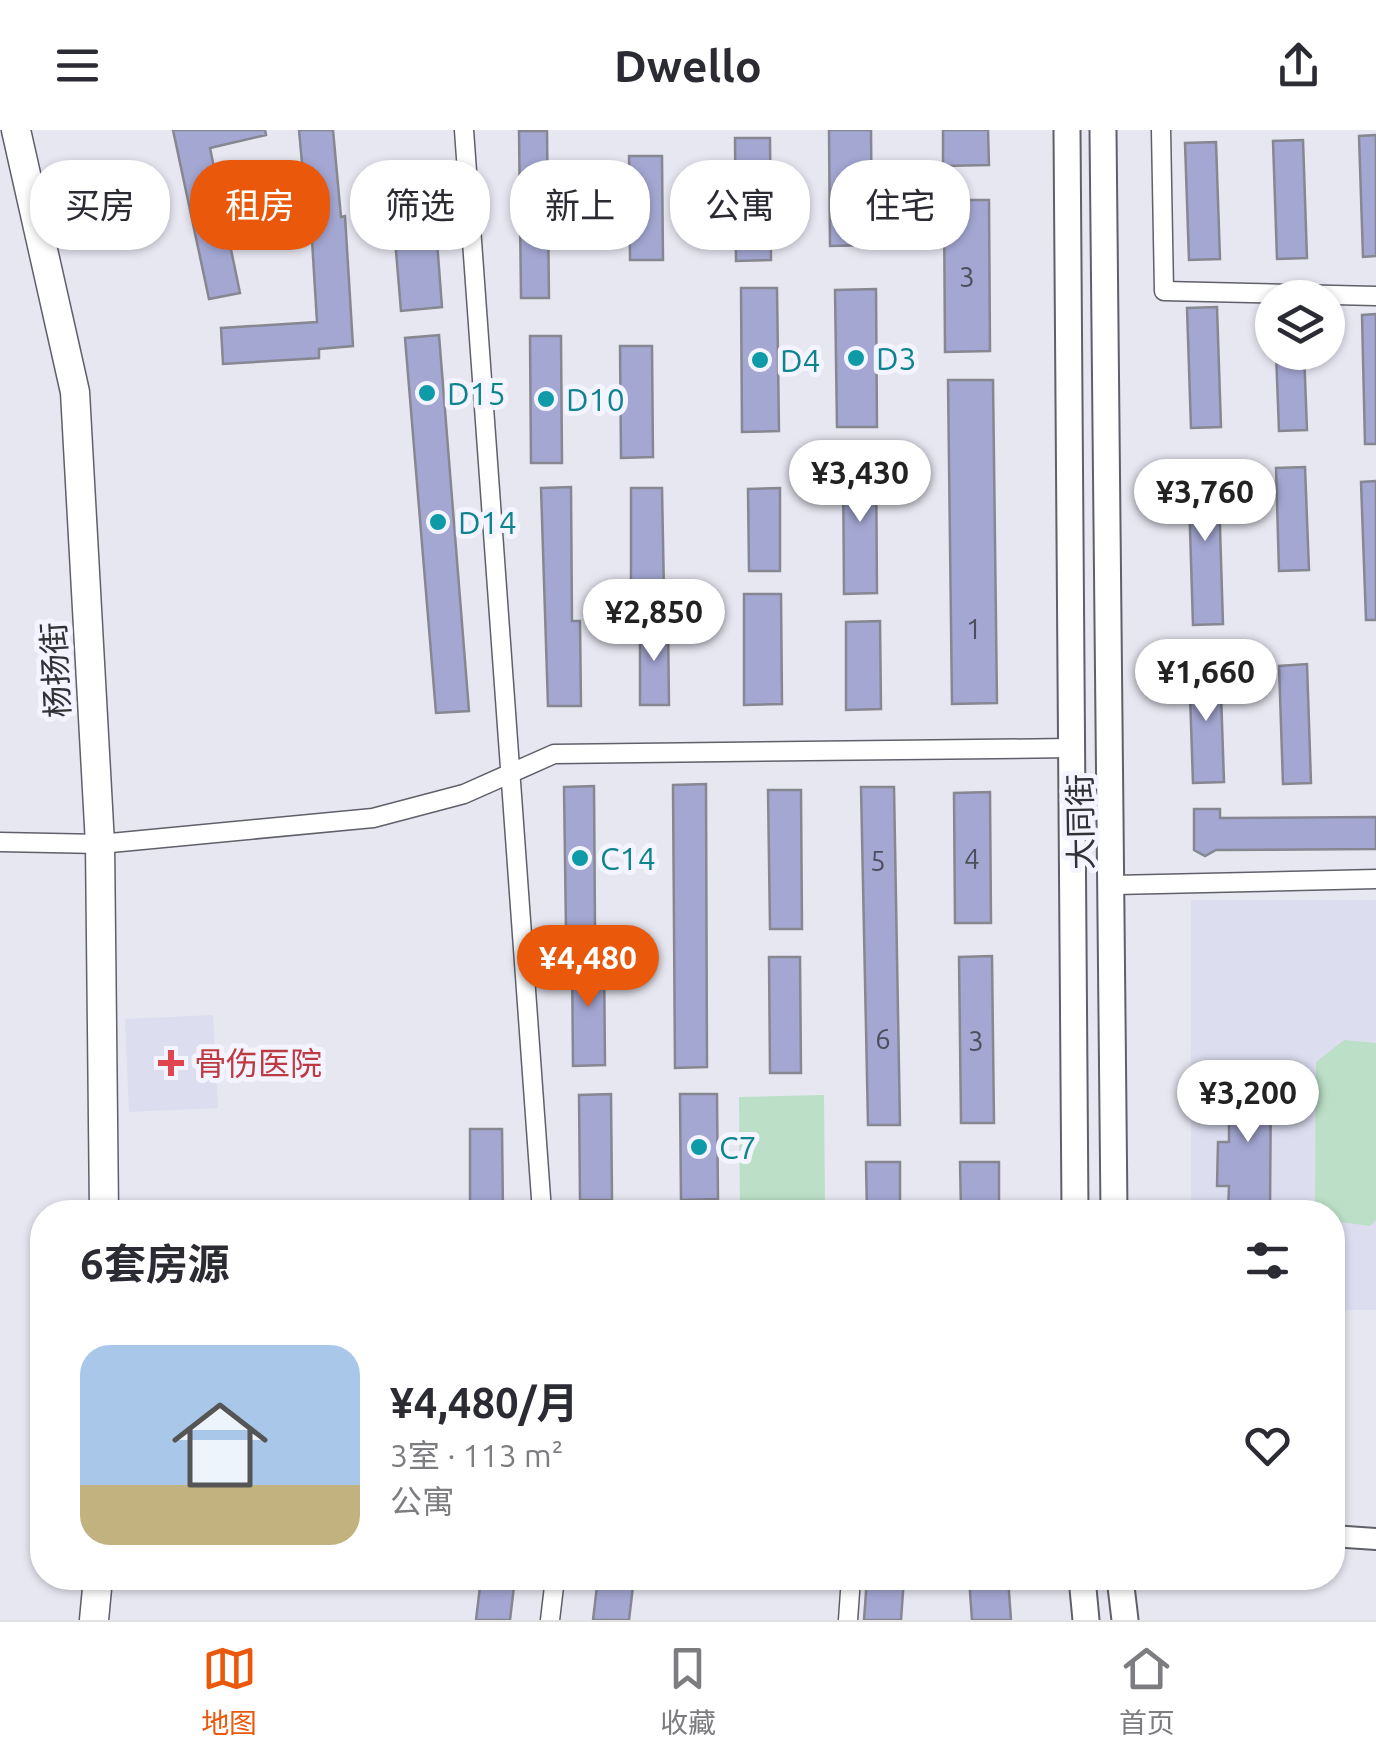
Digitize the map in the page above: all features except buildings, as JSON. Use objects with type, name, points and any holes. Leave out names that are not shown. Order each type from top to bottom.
[{"type":"highway","name":"杨扬街","points":[[16,130],[74,392],[100,844],[104,1200]]},
{"type":"highway","points":[[94,1620],[97,1590]]},
{"type":"main road","name":"大同街","points":[[1067,130],[1075,1200]]},
{"type":"main road","name":"大同街","points":[[1103,130],[1114,885],[1114,1200]]},
{"type":"main road","points":[[1083,1590],[1086,1620]]},
{"type":"main road","points":[[1121,1590],[1125,1620]]},
{"type":"street","points":[[464,130],[514,769],[541,1200]]},
{"type":"street","points":[[1161,130],[1164,290],[1376,296]]},
{"type":"street","points":[[0,842],[100,844],[373,818],[464,794],[554,754],[1072,748]]},
{"type":"street","points":[[1114,885],[1376,880]]},
{"type":"street","points":[[1345,1537],[1376,1538]]},
{"type":"street","points":[[550,1620],[553,1590]]},
{"type":"street","points":[[848,1620],[850,1590]]},
{"type":"shaded area","points":[[1191,900],[1376,900],[1376,1310],[1345,1310],[1345,1200],[1191,1200]]},
{"type":"shaded area","name":"骨伤医院","points":[[213,1015],[218,1108],[129,1112],[125,1019]]},
{"type":"green space","points":[[1344,1040],[1376,1043],[1376,1220],[1370,1226],[1345,1223],[1345,1200],[1315,1200],[1316,1062]]},
{"type":"green space","points":[[824,1095],[825,1200],[740,1200],[739,1097]]},
{"type":"place","name":"D3","points":[[856,358]]},
{"type":"place","name":"D4","points":[[760,360]]},
{"type":"place","name":"D15","points":[[427,393]]},
{"type":"place","name":"D10","points":[[546,399]]},
{"type":"place","name":"D14","points":[[438,522]]},
{"type":"place","name":"C14","points":[[580,858]]},
{"type":"place","name":"骨伤医院","points":[[171,1063]]},
{"type":"place","name":"C7","points":[[699,1147]]}]
